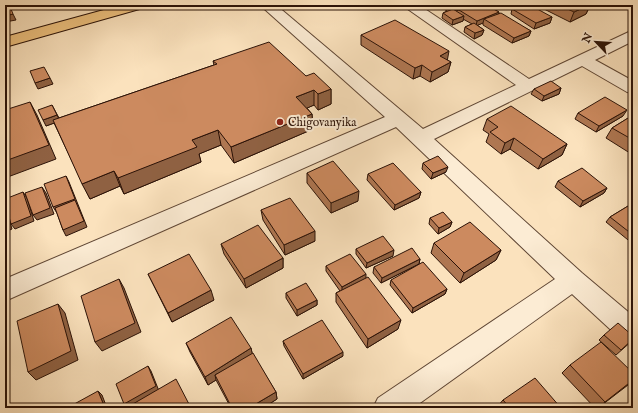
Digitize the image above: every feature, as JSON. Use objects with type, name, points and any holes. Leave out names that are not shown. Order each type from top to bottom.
[{"type":"main road","points":[[5,42],[138,5]]},
{"type":"street","points":[[267,5],[399,118],[573,280],[633,333]]},
{"type":"street","points":[[409,5],[527,85]]},
{"type":"street","points":[[421,138],[527,85],[633,35]]},
{"type":"street","points":[[582,59],[633,88]]},
{"type":"street","points":[[5,290],[399,118]]},
{"type":"street","points":[[388,408],[573,280]]},
{"type":"building","points":[[471,5],[486,5],[499,12],[477,21],[459,10]]},
{"type":"building","points":[[523,5],[530,5],[552,17],[536,23],[512,9]]},
{"type":"building","points":[[559,5],[589,5],[574,12]]},
{"type":"building","points":[[11,9],[13,14],[5,16],[5,11]]},
{"type":"building","points":[[453,9],[464,16],[453,20],[443,13]]},
{"type":"building","points":[[501,13],[531,31],[514,38],[484,19]]},
{"type":"building","points":[[395,20],[449,51],[440,56],[451,62],[432,72],[422,65],[415,68],[361,35]]},
{"type":"building","points":[[474,23],[484,30],[475,33],[465,27]]},
{"type":"building","points":[[269,42],[306,76],[314,73],[331,89],[318,94],[314,90],[296,97],[312,114],[231,147],[218,130],[192,140],[197,147],[118,178],[114,171],[82,184],[53,120],[217,64],[213,61]]},
{"type":"building","points":[[44,67],[50,78],[35,83],[30,71]]},
{"type":"building","points":[[551,81],[561,88],[544,96],[534,89]]},
{"type":"building","points":[[605,97],[627,110],[599,126],[578,113]]},
{"type":"building","points":[[30,102],[49,145],[5,161],[5,110]]},
{"type":"building","points":[[52,105],[57,115],[43,120],[38,110]]},
{"type":"building","points":[[511,106],[567,144],[543,159],[514,138],[505,143],[490,132],[498,127],[487,119]]},
{"type":"building","points":[[633,115],[633,140],[612,128]]},
{"type":"building","points":[[438,156],[448,167],[433,173],[423,163]]},
{"type":"building","points":[[333,161],[359,191],[331,203],[307,173]]},
{"type":"building","points":[[393,163],[421,192],[395,205],[368,174]]},
{"type":"building","points":[[582,168],[607,188],[583,201],[558,181]]},
{"type":"building","points":[[66,176],[75,199],[53,207],[44,184]]},
{"type":"building","points":[[42,187],[50,208],[33,215],[25,193]]},
{"type":"building","points":[[23,192],[31,216],[11,224],[5,199]]},
{"type":"building","points":[[290,198],[315,231],[284,245],[261,210]]},
{"type":"building","points":[[75,200],[84,221],[63,230],[55,208]]},
{"type":"building","points":[[633,203],[633,235],[610,217]]},
{"type":"building","points":[[5,212],[8,223],[5,225]]},
{"type":"building","points":[[443,212],[452,222],[439,228],[430,218]]},
{"type":"building","points":[[470,222],[501,250],[464,273],[434,243]]},
{"type":"building","points":[[258,225],[283,258],[244,279],[221,244]]},
{"type":"building","points":[[383,236],[394,250],[367,263],[356,249]]},
{"type":"building","points":[[412,248],[420,259],[382,278],[374,267]]},
{"type":"building","points":[[189,254],[211,290],[168,313],[148,274]]},
{"type":"building","points":[[350,254],[366,274],[342,287],[326,266]]},
{"type":"building","points":[[423,262],[447,289],[413,308],[391,280]]},
{"type":"building","points":[[368,277],[401,320],[368,339],[336,293]]},
{"type":"building","points":[[119,279],[135,323],[95,342],[81,296]]},
{"type":"building","points":[[306,283],[317,300],[297,310],[286,293]]},
{"type":"building","points":[[58,304],[71,351],[28,372],[17,321]]},
{"type":"building","points":[[231,317],[251,348],[205,377],[186,343]]},
{"type":"building","points":[[322,320],[343,352],[303,374],[283,341]]},
{"type":"building","points":[[618,323],[633,336],[633,339],[621,350],[604,335]]},
{"type":"building","points":[[601,342],[633,373],[633,380],[605,402],[570,365]]},
{"type":"building","points":[[253,353],[276,392],[249,408],[232,408],[215,375]]},
{"type":"building","points":[[148,366],[156,386],[124,404],[116,384]]},
{"type":"building","points":[[535,378],[561,408],[510,408],[503,400]]},
{"type":"building","points":[[176,379],[191,408],[126,408]]},
{"type":"building","points":[[98,391],[105,408],[67,408]]},
{"type":"place","name":"Chigovanyika","points":[[280,122]]}]
